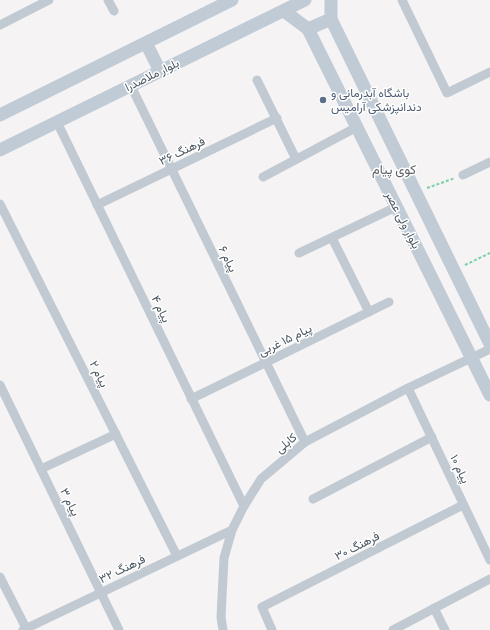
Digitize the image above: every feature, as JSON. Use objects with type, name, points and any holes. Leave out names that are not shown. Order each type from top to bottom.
[{"type":"main road","points":[[0,115],[232,0]]},
{"type":"main road","name":"بلوار ملاصدرا","points":[[0,150],[305,0]]},
{"type":"main road","name":"بلوار ولی عصر","points":[[331,0],[331,19],[417,192],[490,344]]},
{"type":"main road","name":"بلوار ولی عصر","points":[[284,10],[308,29],[490,394]]},
{"type":"main road","points":[[308,29],[331,19]]},
{"type":"main road","points":[[146,43],[160,71]]},
{"type":"main road","points":[[0,111],[15,107]]},
{"type":"street","points":[[0,25],[49,0]]},
{"type":"street","points":[[108,0],[114,11]]},
{"type":"street","points":[[402,0],[447,93],[490,72]]},
{"type":"street","points":[[257,80],[296,159]]},
{"type":"street","name":"پیام ۶","points":[[131,86],[265,363],[305,442]]},
{"type":"street","name":"فرهنگ ۳۶","points":[[97,205],[277,118]]},
{"type":"street","name":"پیام ۴","points":[[57,122],[244,506]]},
{"type":"street","points":[[262,177],[357,127]]},
{"type":"street","points":[[463,175],[490,162]]},
{"type":"street","name":"پیام ۲","points":[[0,204],[176,556]]},
{"type":"street","points":[[299,253],[396,207]]},
{"type":"street","points":[[332,238],[369,312]]},
{"type":"street","name":"پیام ۱۵ غربی","points":[[191,399],[389,302]]},
{"type":"street","name":"کابلی","points":[[223,630],[221,617],[224,558],[232,530],[244,506],[262,479],[305,442],[408,388],[490,349]]},
{"type":"street","name":"پیام ۳","points":[[0,386],[119,630]]},
{"type":"street","name":"پیام ۱۰","points":[[408,388],[490,560]]},
{"type":"street","points":[[41,469],[116,434]]},
{"type":"street","points":[[313,499],[432,436]]},
{"type":"street","name":"فرهنگ ۳۰","points":[[272,630],[262,607],[463,505]]},
{"type":"street","name":"فرهنگ ۳۲","points":[[25,630],[232,530]]},
{"type":"street","points":[[0,577],[25,630]]},
{"type":"street","points":[[392,630],[490,579]]},
{"type":"street","points":[[434,608],[445,630]]},
{"type":"path","points":[[417,192],[463,175]]},
{"type":"path","points":[[455,270],[490,253]]},
{"type":"place","name":"باشگاه آبدرمانی و دندانپزشکی آرامیس","points":[[323,100]]},
{"type":"district","name":"کوی پیام","points":[[394,169]]}]
